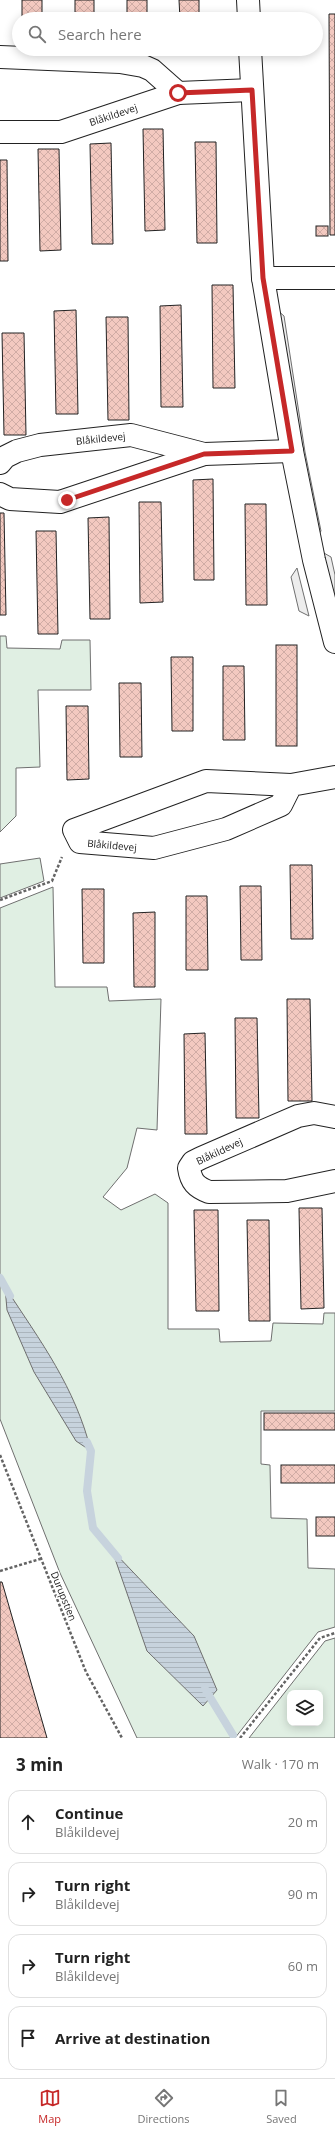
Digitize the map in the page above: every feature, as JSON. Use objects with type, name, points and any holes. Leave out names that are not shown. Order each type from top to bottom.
[{"type":"street","points":[[248,0],[248,12]]},
{"type":"street","points":[[250,56],[263,278],[292,451],[314,560],[335,642]]},
{"type":"street","points":[[0,57],[120,62],[143,66],[152,70],[178,93]]},
{"type":"street","name":"Blåkildevej","points":[[0,132],[61,132],[178,93],[252,90]]},
{"type":"street","points":[[263,278],[335,278]]},
{"type":"street","name":"Blåkildevej","points":[[0,463],[5,457],[17,451],[40,445],[131,435],[204,454],[292,451]]},
{"type":"street","name":"Blåkildevej","points":[[0,494],[10,499],[67,500],[204,454]]},
{"type":"street","name":"Blåkildevej","points":[[291,785],[281,805],[226,829],[154,848],[80,842],[74,830],[206,781],[291,785],[335,778]]},
{"type":"street","name":"Blåkildevej","points":[[335,1117],[314,1113],[298,1116],[201,1158],[194,1162],[189,1168],[191,1181],[199,1188],[209,1192],[287,1191],[335,1181]]},
{"type":"path","points":[[0,900],[52,881],[74,830]]},
{"type":"path","name":"Durupstien","points":[[0,1455],[86,1672],[122,1738]]},
{"type":"path","points":[[0,1571],[40,1559]]},
{"type":"path","points":[[240,1738],[320,1638],[335,1633]]},
{"type":"green space","points":[[0,636],[6,636],[7,648],[60,649],[62,640],[90,640],[91,690],[38,690],[40,767],[16,768],[16,816],[0,832]]},
{"type":"green space","points":[[40,858],[44,881],[0,898],[0,864]]},
{"type":"green space","points":[[53,887],[55,987],[107,987],[109,1001],[161,999],[157,1130],[137,1128],[127,1168],[103,1197],[121,1210],[155,1194],[168,1203],[168,1329],[219,1329],[220,1342],[271,1341],[273,1323],[323,1324],[324,1313],[335,1313],[335,1411],[261,1411],[261,1464],[270,1465],[271,1518],[307,1519],[308,1568],[335,1569],[335,1627],[318,1632],[235,1738],[137,1738],[60,1573],[0,1419],[0,908]]},
{"type":"green space","points":[[335,1638],[335,1738],[249,1738],[325,1641]]},
{"type":"shaded area","points":[[276,309],[284,316],[305,452],[321,531],[314,541]]},
{"type":"shaded area","points":[[315,548],[331,557],[335,575],[335,632]]},
{"type":"shaded area","points":[[297,568],[309,616],[299,611],[291,577]]},
{"type":"shaded area","points":[[5,1287],[44,1346],[66,1385],[76,1406],[91,1451],[76,1441],[34,1372],[7,1310]]},
{"type":"shaded area","points":[[112,1550],[194,1636],[217,1690],[203,1706],[147,1651]]},
{"type":"building","points":[[22,0],[42,0],[42,12],[22,12]]},
{"type":"building","points":[[75,0],[94,0],[94,12],[75,12]]},
{"type":"building","points":[[127,0],[147,0],[147,12],[127,12]]},
{"type":"building","points":[[179,0],[199,0],[199,12],[180,12]]},
{"type":"building","points":[[329,14],[335,14],[335,235],[330,235]]},
{"type":"building","points":[[143,129],[163,129],[165,230],[145,231]]},
{"type":"building","points":[[195,142],[216,142],[217,243],[197,243]]},
{"type":"building","points":[[111,143],[113,244],[92,244],[90,144]]},
{"type":"building","points":[[38,149],[59,149],[61,250],[40,251]]},
{"type":"building","points":[[0,160],[7,160],[8,261],[0,261]]},
{"type":"building","points":[[316,226],[328,226],[328,236],[316,236]]},
{"type":"building","points":[[212,285],[233,285],[235,388],[213,388]]},
{"type":"building","points":[[181,305],[183,407],[161,407],[160,306]]},
{"type":"building","points":[[76,310],[78,414],[56,414],[54,311]]},
{"type":"building","points":[[106,317],[128,317],[129,420],[108,420]]},
{"type":"building","points":[[2,333],[24,333],[26,435],[4,435]]},
{"type":"building","points":[[213,479],[214,580],[194,580],[193,480]]},
{"type":"building","points":[[139,502],[161,502],[163,602],[140,603]]},
{"type":"building","points":[[245,504],[266,504],[267,605],[246,605]]},
{"type":"building","points":[[0,513],[4,513],[6,615],[0,615]]},
{"type":"building","points":[[109,517],[110,619],[90,619],[88,518]]},
{"type":"building","points":[[36,531],[56,531],[58,634],[38,634]]},
{"type":"building","points":[[276,645],[297,645],[297,746],[276,746]]},
{"type":"building","points":[[171,657],[193,657],[193,731],[172,731]]},
{"type":"building","points":[[223,666],[244,666],[245,740],[223,740]]},
{"type":"building","points":[[119,683],[141,683],[142,757],[120,757]]},
{"type":"building","points":[[66,706],[88,706],[89,779],[67,780]]},
{"type":"building","points":[[290,865],[312,865],[313,939],[291,939]]},
{"type":"building","points":[[240,886],[261,886],[262,960],[241,960]]},
{"type":"building","points":[[82,889],[104,889],[104,963],[83,963]]},
{"type":"building","points":[[186,896],[207,896],[208,970],[186,970]]},
{"type":"building","points":[[155,912],[155,987],[134,987],[133,913]]},
{"type":"building","points":[[287,999],[310,999],[312,1101],[288,1101]]},
{"type":"building","points":[[235,1018],[257,1018],[259,1118],[236,1118]]},
{"type":"building","points":[[205,1033],[207,1134],[185,1134],[184,1034]]},
{"type":"building","points":[[299,1208],[322,1208],[324,1308],[301,1309]]},
{"type":"building","points":[[194,1210],[218,1210],[219,1311],[196,1311]]},
{"type":"building","points":[[247,1220],[269,1220],[270,1321],[249,1321]]},
{"type":"building","points":[[264,1413],[335,1413],[335,1430],[264,1430]]},
{"type":"building","points":[[281,1465],[335,1465],[335,1483],[281,1483]]},
{"type":"building","points":[[316,1517],[335,1517],[335,1536],[316,1536]]},
{"type":"building","points":[[0,1582],[2,1582],[47,1738],[0,1738]]},
{"type":"waterway","points":[[0,1278],[10,1296]]},
{"type":"waterway","points":[[87,1442],[91,1451],[87,1491],[93,1528],[118,1558]]},
{"type":"waterway","points":[[205,1689],[233,1735]]},
{"type":"route","points":[[67,500],[204,454],[292,451],[263,278],[252,90],[178,93]]}]
